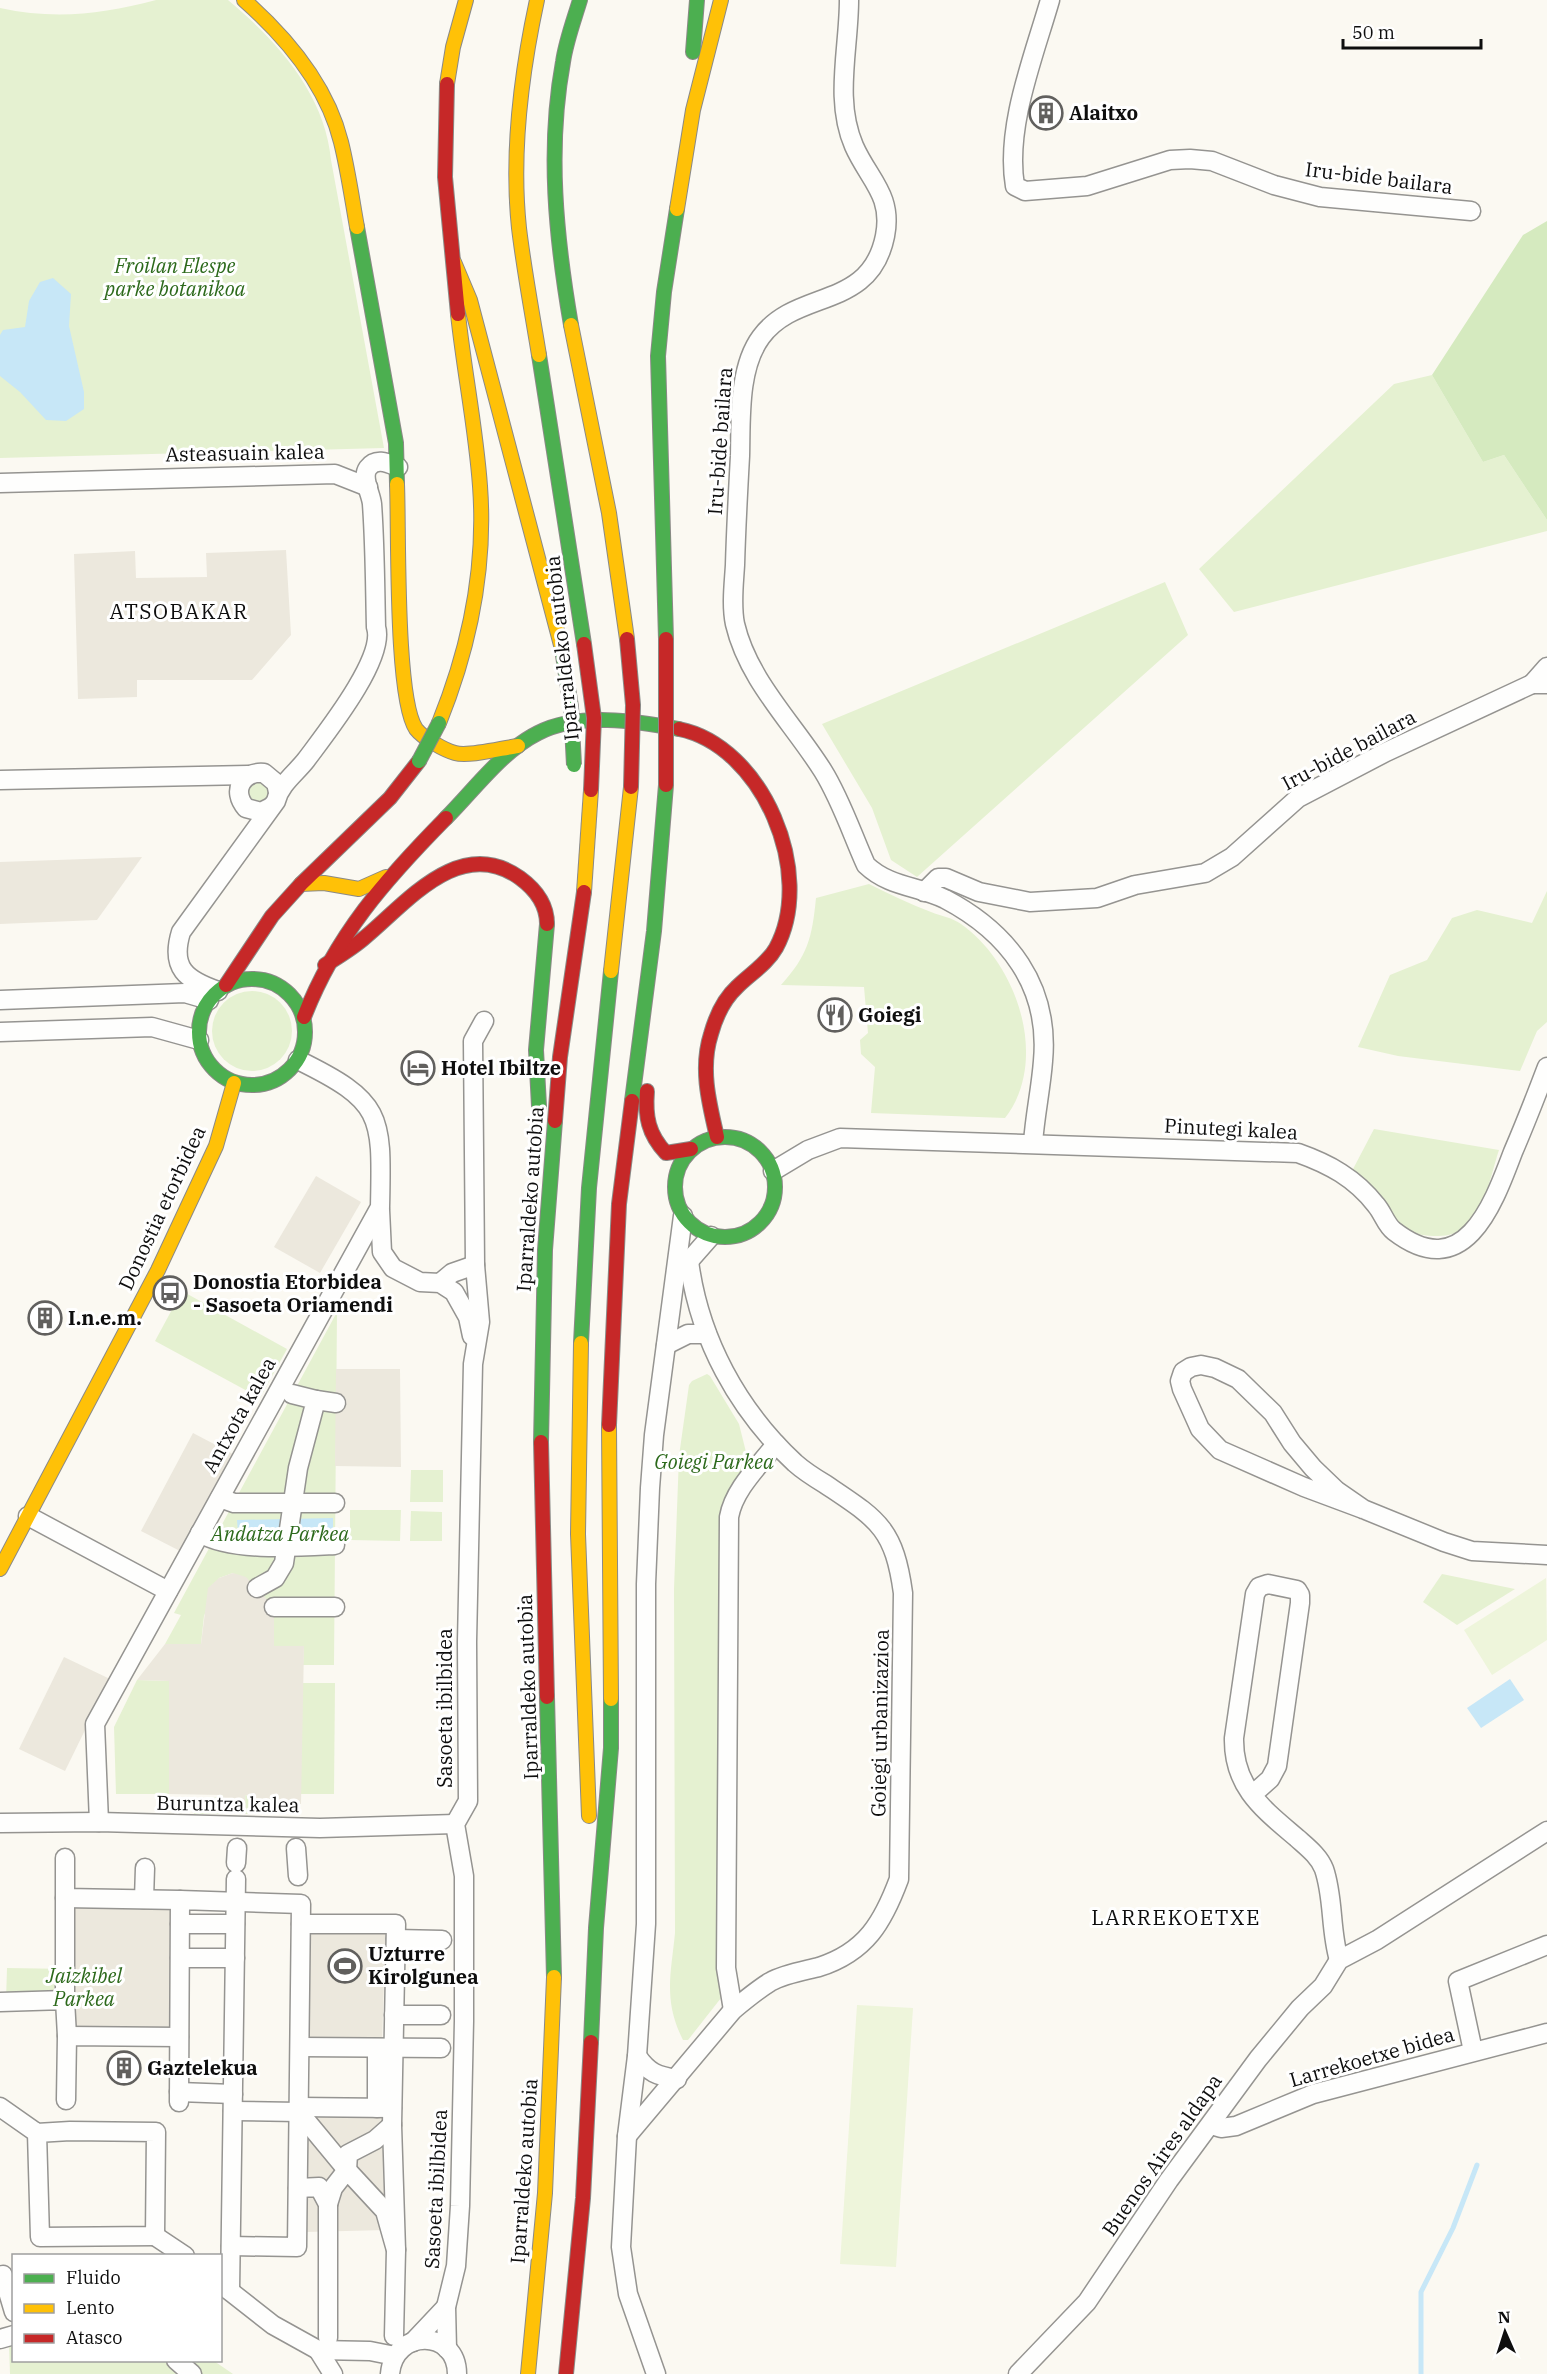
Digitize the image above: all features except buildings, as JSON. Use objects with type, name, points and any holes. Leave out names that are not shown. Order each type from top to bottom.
[{"type":"main road","points":[[244,0],[291,45],[328,104],[341,140],[392,408],[398,467],[404,631],[403,667],[408,709],[417,730],[446,750],[457,754],[518,746]]},
{"type":"main road","points":[[466,0],[448,74],[446,140],[453,262],[480,487],[481,529],[479,569],[457,681],[419,761],[390,798],[301,884],[272,916],[218,992],[199,1025],[199,1041],[212,1066],[234,1083],[257,1085],[284,1076],[298,1060],[305,1042],[304,1017],[325,965],[354,918],[388,876],[490,772],[518,746],[538,732],[553,727],[624,720],[698,733],[721,748],[746,771],[775,816],[785,848],[792,885],[788,918],[775,950],[729,995],[710,1035],[705,1072],[717,1137]]},
{"type":"main road","name":"Iparraldeko autobia","points":[[528,2374],[545,2193],[554,1978],[541,1452],[542,1332],[552,1140],[560,1057],[583,907],[594,718],[566,520],[519,227],[516,182],[519,90],[537,0]]},
{"type":"main road","points":[[580,0],[570,24],[556,92],[554,184],[567,296],[609,514],[627,639],[633,705],[626,862],[592,1155],[581,1331],[578,1459],[584,1740],[596,1928]]},
{"type":"main road","points":[[693,110],[697,0]]},
{"type":"main road","points":[[566,2374],[583,2198],[596,1928],[611,1748],[608,1442],[619,1204],[654,932],[666,785],[666,639],[657,356],[664,292],[693,110],[721,0]]},
{"type":"main road","points":[[453,262],[470,300],[562,649],[570,707],[575,780]]},
{"type":"main road","points":[[521,334],[566,520]]},
{"type":"main road","points":[[325,965],[354,947],[417,888],[445,872],[474,864],[492,865],[515,874],[532,887],[548,912],[537,1045],[542,1332]]},
{"type":"main road","points":[[301,884],[324,883],[359,889],[388,876]]},
{"type":"main road","points":[[540,1124],[562,918]]},
{"type":"main road","points":[[654,932],[660,966],[644,1115],[654,1142],[666,1153],[691,1149],[703,1141],[717,1137],[731,1137],[751,1144],[766,1158],[775,1186],[773,1202],[766,1215],[755,1227],[742,1234],[727,1237],[711,1236],[695,1228],[683,1216],[675,1196],[676,1174],[691,1149]]},
{"type":"main road","points":[[218,992],[252,978],[274,983],[290,994],[304,1017]]},
{"type":"main road","name":"Donostia etorbidea","points":[[0,1569],[163,1260],[216,1146],[234,1083]]},
{"type":"street","name":"Iru-bide bailara","points":[[849,0],[843,98],[846,121],[855,147],[881,190],[887,211],[885,235],[878,259],[869,274],[834,297],[775,322],[762,336],[750,356],[740,445],[734,622],[754,672],[824,772],[866,865],[878,877],[939,897],[986,924],[1011,948],[1026,974],[1037,1001],[1042,1029],[1043,1060],[1033,1143]]},
{"type":"street","name":"Iru-bide bailara","points":[[1050,0],[1018,116],[1013,171],[1015,186],[1025,190],[1087,186],[1170,160],[1190,159],[1212,161],[1274,185],[1320,197],[1471,212]]},
{"type":"street","points":[[248,775],[238,789],[241,802],[256,812],[273,792],[302,765],[369,664],[380,637],[376,627],[372,501],[365,476],[368,468],[376,462],[386,462],[398,467]]},
{"type":"street","name":"Asteasuain kalea","points":[[0,483],[335,474],[368,487]]},
{"type":"street","points":[[380,637],[396,639],[404,631]]},
{"type":"street","name":"Iru-bide bailara","points":[[924,892],[938,878],[946,878],[979,892],[1030,902],[1097,897],[1135,885],[1206,873],[1232,857],[1298,798],[1386,752],[1540,684],[1547,667]]},
{"type":"street","points":[[0,780],[248,775],[256,772],[273,792]]},
{"type":"street","points":[[218,992],[194,983],[181,969],[176,949],[181,932],[273,792]]},
{"type":"street","points":[[0,999],[218,992]]},
{"type":"street","name":"Sasoeta ibilbidea","points":[[447,2349],[446,2307],[453,2287],[458,2241],[464,2021],[464,1876],[455,1824],[468,1801],[467,1642],[474,1356],[480,1322],[475,1265],[474,1041],[484,1021]]},
{"type":"street","points":[[0,1032],[152,1027],[199,1041]]},
{"type":"street","name":"Antxota kalea","points":[[99,1822],[95,1724],[380,1207],[381,1160],[377,1123],[368,1105],[353,1089],[298,1060]]},
{"type":"street","name":"Pinutegi kalea","points":[[772,1171],[808,1150],[840,1138],[1298,1153],[1326,1163],[1355,1181],[1378,1206],[1391,1230],[1412,1244],[1428,1248],[1455,1246],[1474,1231],[1485,1218],[1547,1067]]},
{"type":"street","points":[[380,1207],[382,1252],[393,1268],[420,1282],[440,1283],[452,1273],[475,1265]]},
{"type":"street","points":[[656,2374],[628,2294],[621,2247],[627,2136],[637,2056],[648,1868],[646,1584],[650,1498],[654,1435],[683,1216]]},
{"type":"street","points":[[666,1345],[678,1285],[688,1261],[711,1236]]},
{"type":"street","name":"Goiegi urbanizazioa","points":[[627,2136],[733,2010],[772,1981],[834,1962],[872,1934],[887,1912],[899,1879],[903,1593],[899,1563],[880,1525],[858,1504],[797,1465],[739,1400],[707,1334],[693,1296],[688,1261]]},
{"type":"street","name":"Sasoeta ibilbidea","points":[[440,1283],[454,1292],[468,1317],[474,1356]]},
{"type":"street","points":[[666,1345],[688,1334],[707,1334]]},
{"type":"street","points":[[1364,1509],[1337,1491],[1292,1443],[1273,1413],[1238,1379],[1215,1368],[1201,1365],[1183,1372],[1180,1381],[1182,1389],[1200,1429],[1209,1442],[1220,1450],[1324,1496],[1472,1551],[1509,1555],[1547,1555]]},
{"type":"street","points":[[292,1394],[316,1401],[336,1403]]},
{"type":"street","points":[[257,1588],[275,1578],[284,1563],[298,1468],[316,1401]]},
{"type":"street","points":[[1269,1470],[1285,1461],[1292,1443]]},
{"type":"street","points":[[733,2010],[726,1968],[729,1517],[737,1495],[776,1444]]},
{"type":"street","points":[[220,1498],[234,1503],[335,1503]]},
{"type":"street","points":[[28,1516],[168,1591]]},
{"type":"street","points":[[200,1533],[213,1541],[286,1548],[335,1545]]},
{"type":"street","points":[[1252,1795],[1270,1779],[1276,1766],[1300,1603],[1300,1594],[1297,1590],[1268,1584],[1259,1587],[1255,1593],[1234,1738],[1234,1759],[1239,1775],[1252,1795],[1263,1809],[1314,1853],[1323,1868],[1333,1941],[1339,1960],[1377,1940],[1547,1831]]},
{"type":"street","points":[[274,1607],[335,1607]]},
{"type":"street","name":"Buruntza kalea","points":[[0,1823],[99,1822],[311,1828],[455,1824]]},
{"type":"street","points":[[296,1848],[298,1876]]},
{"type":"street","points":[[65,1858],[66,2100]]},
{"type":"street","points":[[236,1863],[231,2246],[225,2287],[273,2325],[323,2344],[370,2351],[389,2368]]},
{"type":"street","points":[[144,1899],[145,1868]]},
{"type":"street","points":[[65,1898],[302,1904],[297,2247],[231,2246]]},
{"type":"street","points":[[180,1900],[179,2097],[299,2109],[387,2114]]},
{"type":"street","points":[[180,1924],[235,1924]]},
{"type":"street","points":[[301,1924],[396,1924],[394,2015],[385,2048],[396,2250],[394,2336]]},
{"type":"street","points":[[396,1939],[442,1940]]},
{"type":"street","points":[[1473,2051],[1458,1981],[1547,1945]]},
{"type":"street","points":[[180,1958],[235,1958]]},
{"type":"street","name":"Buenos Aires aldapa","points":[[1018,2374],[1087,2302],[1169,2180],[1258,2059],[1300,2008],[1323,1986],[1339,1960]]},
{"type":"street","points":[[0,2002],[65,2000]]},
{"type":"street","points":[[394,2015],[441,2015]]},
{"type":"street","name":"Larrekoetxe bidea","points":[[1211,2125],[1221,2128],[1236,2126],[1313,2094],[1547,2033]]},
{"type":"street","points":[[67,2036],[179,2037]]},
{"type":"street","points":[[300,2047],[441,2048]]},
{"type":"street","points":[[637,2056],[648,2071],[657,2076],[677,2079]]},
{"type":"street","points":[[0,2107],[37,2133],[156,2132],[155,2236]]},
{"type":"street","points":[[299,2109],[347,2170],[385,2211],[396,2250]]},
{"type":"street","points":[[333,2374],[323,2344],[328,2204],[333,2188],[347,2170],[348,2154],[369,2144],[387,2114]]},
{"type":"street","points":[[37,2133],[40,2237],[155,2236],[182,2254]]},
{"type":"street","points":[[298,2188],[320,2187],[328,2204]]},
{"type":"street","points":[[3,2275],[12,2305]]},
{"type":"street","name":"Sasoeta ibilbidea","points":[[389,2368],[400,2349],[413,2342],[446,2307]]},
{"type":"street","points":[[413,2342],[431,2340],[447,2349],[456,2363],[458,2373]]},
{"type":"street","points":[[177,2362],[192,2374]]},
{"type":"green space","name":"Froilan Elespe parke botanikoa","points":[[156,0],[228,0],[281,51],[309,91],[327,136],[384,448],[0,458],[0,8],[40,14],[79,14],[117,9]]},
{"type":"green space","points":[[1547,221],[1547,520],[1504,455],[1483,462],[1432,375],[1523,235]]},
{"type":"green space","points":[[1432,375],[1483,462],[1504,455],[1547,520],[1547,531],[1234,612],[1199,569],[1394,384]]},
{"type":"green space","points":[[1165,582],[1188,635],[917,877],[891,860],[872,808],[822,724]]},
{"type":"green space","points":[[258,781],[266,784],[269,792],[266,800],[258,803],[250,800],[247,792],[250,784]]},
{"type":"green space","points":[[869,884],[915,906],[958,922],[981,941],[998,963],[1011,987],[1021,1014],[1026,1041],[1025,1069],[1018,1095],[1005,1118],[871,1113],[875,1067],[861,1054],[860,1040],[868,1033],[864,987],[781,985],[803,955],[813,924],[816,898]]},
{"type":"green space","points":[[1547,891],[1547,1022],[1537,1031],[1520,1071],[1398,1056],[1358,1047],[1390,975],[1427,960],[1452,918],[1477,910],[1532,923]]},
{"type":"green space","points":[[252,991],[267,994],[280,1003],[289,1016],[292,1031],[289,1046],[280,1059],[267,1068],[252,1071],[237,1068],[224,1059],[215,1046],[212,1031],[215,1016],[224,1003],[237,994]]},
{"type":"green space","points":[[1374,1129],[1499,1150],[1481,1206],[1464,1228],[1452,1234],[1429,1236],[1410,1231],[1399,1223],[1368,1184],[1352,1171]]},
{"type":"green space","points":[[182,1291],[287,1349],[260,1398],[155,1341]]},
{"type":"green space","name":"Andatza Parkea","points":[[337,1312],[334,1665],[303,1665],[304,1646],[274,1646],[233,1573],[219,1578],[204,1616],[201,1644],[165,1644],[181,1615],[174,1613]]},
{"type":"green space","name":"Goiegi Parkea","points":[[707,1374],[739,1424],[751,1472],[733,1493],[724,1990],[721,1998],[688,2040],[683,2040],[673,2012],[670,1987],[675,1933],[674,1589],[679,1456],[689,1385],[692,1381]]},
{"type":"green space","points":[[411,1470],[443,1470],[443,1502],[410,1502]]},
{"type":"green space","points":[[350,1510],[401,1510],[400,1541],[350,1540]]},
{"type":"green space","points":[[411,1511],[442,1512],[442,1541],[410,1541]]},
{"type":"green space","points":[[1442,1574],[1515,1589],[1457,1625],[1423,1602]]},
{"type":"green space","points":[[1546,1578],[1547,1640],[1492,1675],[1464,1630]]},
{"type":"green space","points":[[137,1680],[169,1681],[169,1794],[116,1794],[114,1727]]},
{"type":"green space","points":[[301,1683],[335,1683],[334,1794],[300,1794]]},
{"type":"green space","points":[[224,1795],[224,1814],[194,1814],[193,1804]]},
{"type":"green space","points":[[245,1795],[276,1804],[276,1814],[246,1814]]},
{"type":"green space","name":"Jaizkibel Parkea","points":[[7,1968],[71,1969],[105,2013],[6,2001]]},
{"type":"green space","points":[[857,2005],[913,2008],[896,2267],[840,2264]]},
{"type":"green space","points":[[12,2340],[12,2362],[215,2362],[233,2374],[10,2374],[9,2344]]},
{"type":"shaded area","points":[[286,550],[291,635],[252,680],[137,680],[137,697],[78,699],[74,554],[135,551],[136,578],[207,577],[206,553]]},
{"type":"shaded area","points":[[142,857],[97,920],[0,924],[0,862]]},
{"type":"shaded area","points":[[316,1176],[361,1202],[320,1273],[274,1247]]},
{"type":"shaded area","points":[[336,1369],[400,1369],[401,1467],[335,1466]]},
{"type":"shaded area","points":[[193,1433],[233,1454],[180,1551],[141,1531]]},
{"type":"shaded area","points":[[233,1573],[246,1577],[274,1607],[274,1646],[304,1646],[301,1804],[276,1804],[245,1795],[246,1814],[224,1814],[223,1795],[169,1794],[169,1681],[137,1680],[165,1644],[201,1644],[208,1588],[219,1578]]},
{"type":"shaded area","points":[[64,1657],[110,1679],[65,1771],[19,1749]]},
{"type":"shaded area","points":[[72,1901],[172,1902],[170,2041],[70,2039]]},
{"type":"shaded area","points":[[309,1919],[386,1922],[382,2044],[305,2042]]},
{"type":"shaded area","points":[[311,2112],[382,2112],[386,2230],[306,2232],[305,2133]]},
{"type":"water","points":[[53,278],[71,294],[69,326],[84,392],[84,409],[66,421],[46,420],[20,392],[0,376],[0,335],[3,330],[25,327],[29,301],[40,282]]},
{"type":"water","points":[[333,1518],[333,1535],[238,1533],[237,1520]]},
{"type":"water","points":[[1510,1679],[1524,1700],[1481,1728],[1467,1708]]},
{"type":"waterway","points":[[1421,2374],[1421,2292],[1453,2228],[1477,2165]]},
{"type":"traffic: fast","points":[[571,325],[561,259],[555,194],[555,128],[564,54],[580,0]]},
{"type":"traffic: fast","points":[[693,52],[697,0]]},
{"type":"traffic: fast","points":[[666,639],[658,356],[664,292],[677,209]]},
{"type":"traffic: fast","points":[[357,227],[396,443],[397,484]]},
{"type":"traffic: fast","points":[[539,355],[584,644]]},
{"type":"traffic: fast","points":[[562,649],[571,707],[574,765]]},
{"type":"traffic: fast","points":[[446,818],[500,760],[525,741],[554,726],[571,722],[608,720],[679,729]]},
{"type":"traffic: fast","points":[[419,761],[439,723]]},
{"type":"traffic: fast","points":[[632,1101],[654,931],[666,785]]},
{"type":"traffic: fast","points":[[539,1106],[536,1050],[547,924]]},
{"type":"traffic: fast","points":[[581,1343],[589,1188],[611,971]]},
{"type":"traffic: fast","points":[[252,979],[272,983],[289,995],[301,1012],[305,1032],[301,1052],[289,1069],[272,1081],[252,1085],[232,1081],[215,1069],[203,1052],[199,1032],[203,1012],[215,995],[232,983],[252,979]]},
{"type":"traffic: fast","points":[[541,1442],[545,1250],[555,1121]]},
{"type":"traffic: fast","points":[[725,1137],[753,1145],[767,1159],[775,1187],[767,1215],[753,1229],[725,1237],[697,1229],[683,1215],[675,1187],[683,1159],[697,1145],[725,1137]]},
{"type":"traffic: fast","points":[[547,1697],[554,1977]]},
{"type":"traffic: fast","points":[[591,2042],[596,1928],[611,1748],[611,1699]]},
{"type":"traffic: slow","points":[[244,0],[290,47],[326,101],[341,142],[357,227]]},
{"type":"traffic: slow","points":[[447,84],[453,47],[466,0]]},
{"type":"traffic: slow","points":[[537,0],[522,85],[516,171],[519,228],[539,355]]},
{"type":"traffic: slow","points":[[677,209],[693,110],[721,0]]},
{"type":"traffic: slow","points":[[454,262],[470,300],[562,649]]},
{"type":"traffic: slow","points":[[439,723],[467,637],[478,577],[480,547],[480,486],[458,314]]},
{"type":"traffic: slow","points":[[571,325],[609,513],[627,639]]},
{"type":"traffic: slow","points":[[397,484],[401,650],[409,711],[416,729],[434,743],[455,753],[477,753],[518,746]]},
{"type":"traffic: slow","points":[[611,971],[631,787]]},
{"type":"traffic: slow","points":[[584,892],[591,790]]},
{"type":"traffic: slow","points":[[301,884],[324,883],[359,889],[386,877]]},
{"type":"traffic: slow","points":[[0,1569],[158,1270],[216,1146],[234,1083]]},
{"type":"traffic: slow","points":[[581,1343],[578,1534],[589,1816]]},
{"type":"traffic: slow","points":[[609,1425],[611,1699]]},
{"type":"traffic: slow","points":[[528,2374],[545,2193],[554,1977]]},
{"type":"traffic: jam","points":[[447,84],[445,177],[458,314]]},
{"type":"traffic: jam","points":[[627,639],[633,705],[631,787]]},
{"type":"traffic: jam","points":[[666,639],[666,785]]},
{"type":"traffic: jam","points":[[584,644],[594,718],[591,790]]},
{"type":"traffic: jam","points":[[679,729],[709,740],[735,760],[757,786],[774,817],[785,851],[790,885],[787,918],[776,948],[724,1002],[711,1034],[706,1073],[717,1137]]},
{"type":"traffic: jam","points":[[226,985],[272,916],[301,884],[390,798],[419,761]]},
{"type":"traffic: jam","points":[[304,1017],[331,960],[364,910],[446,818]]},
{"type":"traffic: jam","points":[[325,965],[358,943],[434,879],[455,869],[476,864],[497,867],[525,882],[542,904],[547,924]]},
{"type":"traffic: jam","points":[[555,1121],[560,1057],[584,892]]},
{"type":"traffic: jam","points":[[647,1091],[649,1124],[660,1146],[666,1153],[691,1149]]},
{"type":"traffic: jam","points":[[609,1425],[619,1204],[632,1101]]},
{"type":"traffic: jam","points":[[541,1442],[547,1697]]},
{"type":"traffic: jam","points":[[566,2374],[583,2198],[591,2042]]},
{"type":"place","name":"Alaitxo","points":[[1046,113]]},
{"type":"place","name":"Goiegi","points":[[835,1015]]},
{"type":"place","name":"Hotel Ibiltze","points":[[418,1068]]},
{"type":"place","name":"Donostia Etorbidea - Sasoeta Oriamendi","points":[[170,1293]]},
{"type":"place","name":"I.n.e.m.","points":[[45,1318]]},
{"type":"place","name":"Uzturre Kirolgunea","points":[[345,1966]]},
{"type":"place","name":"Gaztelekua","points":[[124,2068]]},
{"type":"district","name":"ATSOBAKAR","points":[[179,612]]},
{"type":"district","name":"LARREKOETXE","points":[[1176,1918]]}]
